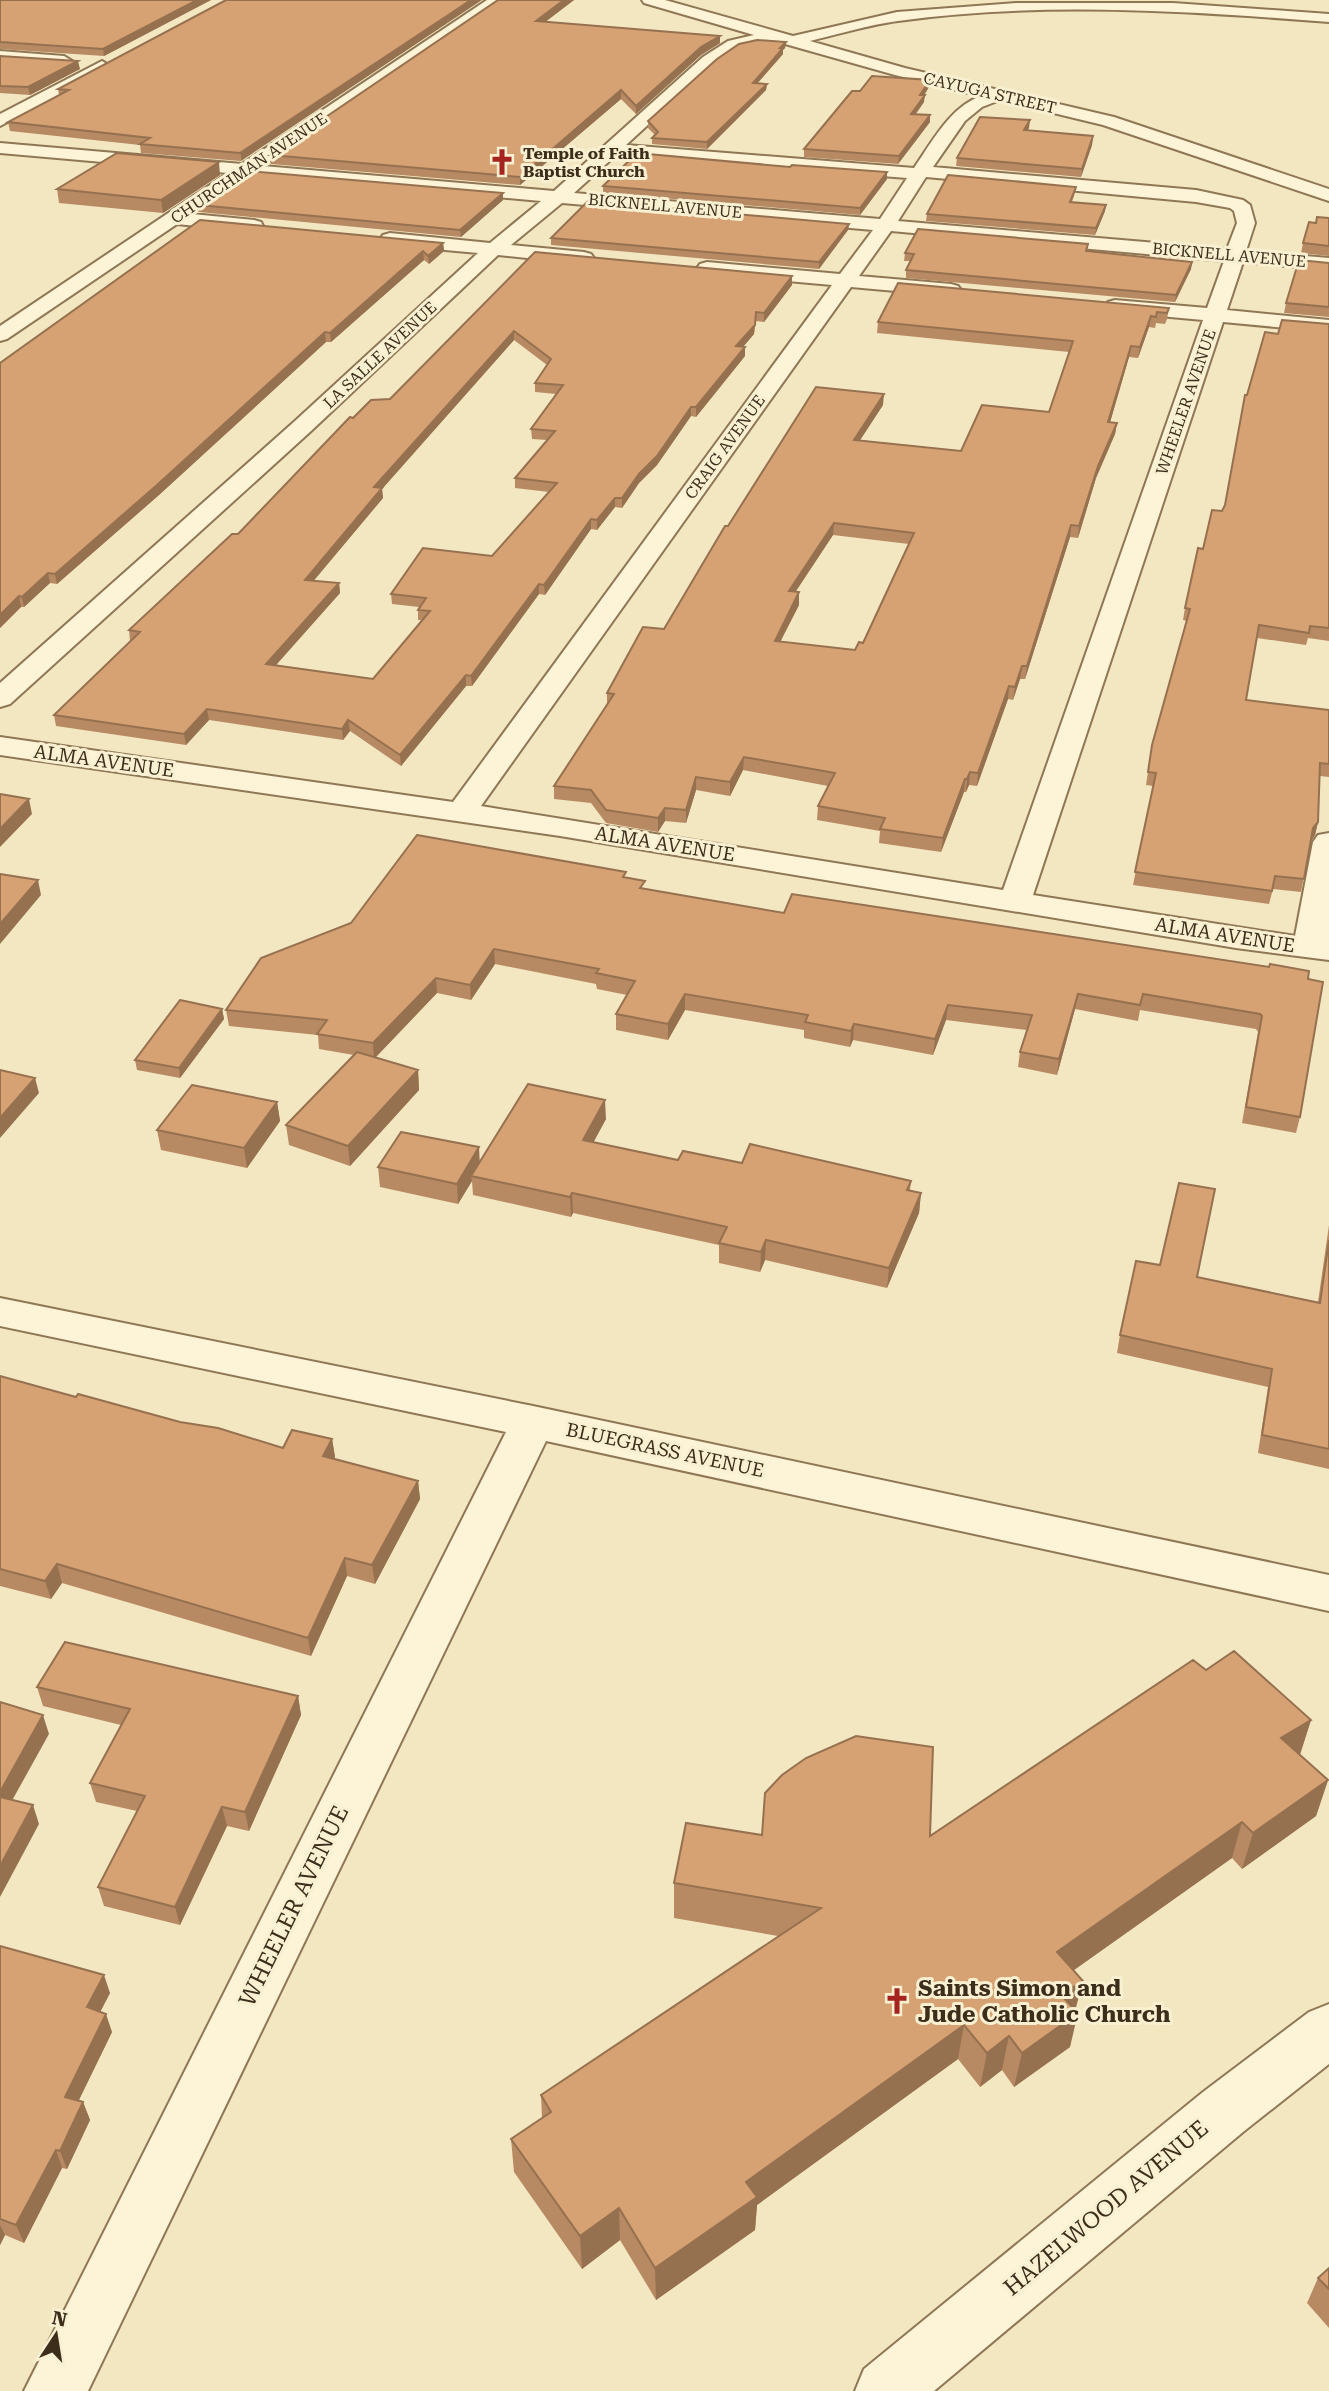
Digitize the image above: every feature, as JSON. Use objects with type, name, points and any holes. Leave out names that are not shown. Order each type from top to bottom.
[{"type":"street","name":"CHURCHMAN AVENUE","points":[[0,335],[497,0]]},
{"type":"street","name":"CAYUGA STREET","points":[[649,0],[901,72],[1108,121],[1329,195]]},
{"type":"street","points":[[792,41],[855,25],[911,15],[1002,8],[1102,7],[1329,18]]},
{"type":"street","name":"LA SALLE AVENUE","points":[[0,698],[303,426],[492,250],[612,149],[709,60],[726,48],[772,35]]},
{"type":"street","points":[[0,56],[112,61],[0,121]]},
{"type":"street","name":"CRAIG AVENUE","points":[[461,812],[846,281],[920,173],[970,107],[999,95]]},
{"type":"street","points":[[0,106],[23,108]]},
{"type":"street","name":"BICKNELL AVENUE","points":[[0,148],[1329,264]]},
{"type":"street","points":[[612,149],[920,173]]},
{"type":"street","name":"WHEELER AVENUE","points":[[920,173],[1196,196],[1236,204],[1243,209],[1245,223],[1237,256],[1015,901]]},
{"type":"street","points":[[174,218],[276,228]]},
{"type":"street","points":[[368,237],[598,259]]},
{"type":"street","points":[[690,267],[967,292]]},
{"type":"street","points":[[1099,304],[1329,326]]},
{"type":"street","name":"ALMA AVENUE","points":[[0,746],[461,812],[1319,949]]},
{"type":"street","points":[[1319,949],[1329,842]]},
{"type":"street","name":"BLUEGRASS AVENUE","points":[[0,1312],[533,1422],[1329,1592]]},
{"type":"street","name":"WHEELER AVENUE","points":[[55,2391],[533,1422]]},
{"type":"street","name":"HAZELWOOD AVENUE","points":[[886,2391],[1223,2112],[1329,2029]]},
{"type":"building","points":[[0,0],[197,0],[103,49],[0,42]]},
{"type":"building","points":[[226,0],[471,0],[240,153],[140,144],[150,138],[8,122],[69,90],[58,89]]},
{"type":"building","points":[[498,0],[564,0],[536,21],[720,36],[701,47],[636,106],[621,90],[520,177],[270,155]]},
{"type":"building","points":[[757,40],[786,42],[753,83],[767,84],[707,142],[652,138],[658,132],[648,121],[717,59],[739,44]]},
{"type":"building","points":[[0,56],[78,61],[28,87],[0,86]]},
{"type":"building","points":[[872,76],[930,80],[920,95],[925,95],[911,114],[930,115],[899,156],[804,149],[852,91],[860,91]]},
{"type":"building","points":[[980,117],[1030,120],[1024,130],[1093,136],[1082,169],[957,158]]},
{"type":"building","points":[[117,153],[219,162],[161,200],[57,189]]},
{"type":"building","points":[[637,153],[790,167],[792,165],[887,172],[860,208],[603,186]]},
{"type":"building","points":[[249,171],[503,193],[460,230],[199,205]]},
{"type":"building","points":[[948,175],[1076,187],[1070,202],[1106,205],[1096,228],[927,214]]},
{"type":"building","points":[[588,201],[849,224],[819,262],[551,238]]},
{"type":"building","points":[[1317,217],[1329,218],[1329,246],[1303,243],[1309,222],[1316,223]]},
{"type":"building","points":[[200,220],[443,243],[428,256],[423,251],[330,333],[325,332],[55,574],[48,573],[0,615],[0,363]]},
{"type":"building","points":[[918,229],[1088,244],[1086,251],[1192,262],[1176,295],[906,270],[914,254],[905,253]]},
{"type":"building","points":[[535,252],[792,276],[764,313],[756,312],[755,325],[736,346],[745,347],[696,407],[691,407],[657,456],[639,474],[622,498],[615,498],[597,520],[591,519],[544,585],[539,584],[471,676],[466,675],[400,755],[348,720],[342,729],[207,709],[184,734],[54,715],[140,632],[129,630],[232,534],[238,534],[350,417],[353,418],[371,400],[390,399]],"holes":[[[514,331],[551,359],[535,383],[563,385],[531,429],[555,431],[515,478],[557,483],[492,556],[423,548],[391,594],[426,598],[418,610],[430,611],[373,679],[266,664],[339,583],[305,580],[382,488],[374,487]]]},
{"type":"building","points":[[1299,260],[1329,263],[1329,307],[1286,303]]},
{"type":"building","points":[[898,283],[1169,308],[1167,313],[1157,312],[1156,317],[1151,316],[1140,347],[1131,346],[1108,422],[1117,423],[1098,466],[1079,526],[1071,525],[1027,666],[1022,666],[1015,687],[1009,686],[978,773],[970,772],[965,779],[943,838],[880,829],[885,818],[818,806],[835,773],[744,757],[730,782],[696,777],[686,810],[665,808],[658,818],[606,810],[591,790],[554,786],[614,694],[607,693],[643,627],[664,629],[725,526],[728,526],[816,387],[884,394],[854,440],[961,451],[982,405],[1049,412],[1073,341],[878,322]],"holes":[[[834,523],[914,533],[863,643],[859,642],[855,650],[775,641],[799,592],[789,591]]]},
{"type":"building","points":[[1282,320],[1329,324],[1329,628],[1310,626],[1309,633],[1259,625],[1246,700],[1329,710],[1329,764],[1320,763],[1318,822],[1313,828],[1304,879],[1275,876],[1272,891],[1135,872],[1156,773],[1148,772],[1152,745],[1190,609],[1185,608],[1198,548],[1203,549],[1212,510],[1222,511],[1225,505],[1245,395],[1265,332],[1278,334]]},
{"type":"building","points":[[0,794],[29,799],[0,829]]},
{"type":"building","points":[[417,835],[626,872],[623,877],[645,881],[640,888],[784,913],[792,894],[1309,971],[1308,979],[1323,982],[1300,1117],[1246,1107],[1262,1016],[1260,1014],[1143,994],[1140,1005],[1078,994],[1059,1059],[1020,1052],[1032,1015],[948,1005],[935,1039],[854,1024],[851,1031],[805,1022],[808,1015],[685,994],[668,1024],[616,1014],[635,981],[596,973],[599,969],[494,949],[470,985],[436,978],[373,1043],[317,1034],[327,1020],[226,1010],[261,958],[351,923]]},
{"type":"building","points":[[0,874],[38,880],[0,924]]},
{"type":"building","points":[[180,1000],[222,1009],[179,1068],[135,1060]]},
{"type":"building","points":[[357,1052],[418,1070],[348,1146],[286,1125]]},
{"type":"building","points":[[0,1070],[35,1078],[0,1118]]},
{"type":"building","points":[[528,1084],[605,1100],[583,1140],[678,1160],[683,1151],[742,1163],[750,1144],[911,1181],[907,1190],[921,1193],[889,1268],[766,1240],[761,1252],[719,1243],[727,1227],[572,1193],[570,1197],[471,1176]]},
{"type":"building","points":[[192,1085],[277,1102],[244,1148],[157,1130]]},
{"type":"building","points":[[401,1132],[479,1147],[457,1184],[378,1167]]},
{"type":"building","points":[[1179,1183],[1215,1189],[1197,1277],[1320,1303],[1329,1240],[1329,1449],[1262,1435],[1272,1369],[1120,1335],[1136,1261],[1160,1265]]},
{"type":"building","points":[[0,1376],[180,1422],[218,1428],[283,1448],[292,1430],[332,1439],[323,1456],[418,1481],[372,1565],[345,1558],[308,1638],[57,1564],[45,1581],[0,1569]]},
{"type":"building","points":[[65,1642],[298,1696],[245,1812],[222,1807],[175,1907],[98,1887],[145,1796],[90,1783],[130,1709],[37,1687]]},
{"type":"building","name":"Saints Simon and Jude Catholic Church","points":[[1234,1651],[1311,1720],[1281,1738],[1328,1780],[1253,1833],[1242,1822],[1057,1952],[1083,1981],[1061,1995],[1078,2013],[1022,2053],[1009,2036],[987,2053],[964,2025],[746,2182],[757,2197],[655,2268],[619,2208],[580,2236],[511,2139],[551,2112],[541,2095],[821,1908],[674,1883],[686,1823],[762,1835],[765,1793],[782,1775],[806,1758],[856,1736],[933,1747],[930,1836],[1193,1660],[1206,1670]]},
{"type":"building","points":[[0,1702],[43,1715],[0,1792]]},
{"type":"building","points":[[0,1797],[33,1805],[0,1866]]},
{"type":"building","points":[[0,1946],[104,1975],[87,2007],[106,2014],[65,2097],[83,2102],[60,2151],[56,2150],[16,2225],[0,2219]]},
{"type":"building","points":[[1329,2268],[1329,2289],[1318,2278]]},
{"type":"place","name":"Temple of Faith Baptist Church","points":[[502,162]]},
{"type":"place","name":"Saints Simon and Jude Catholic Church","points":[[897,2001]]}]
